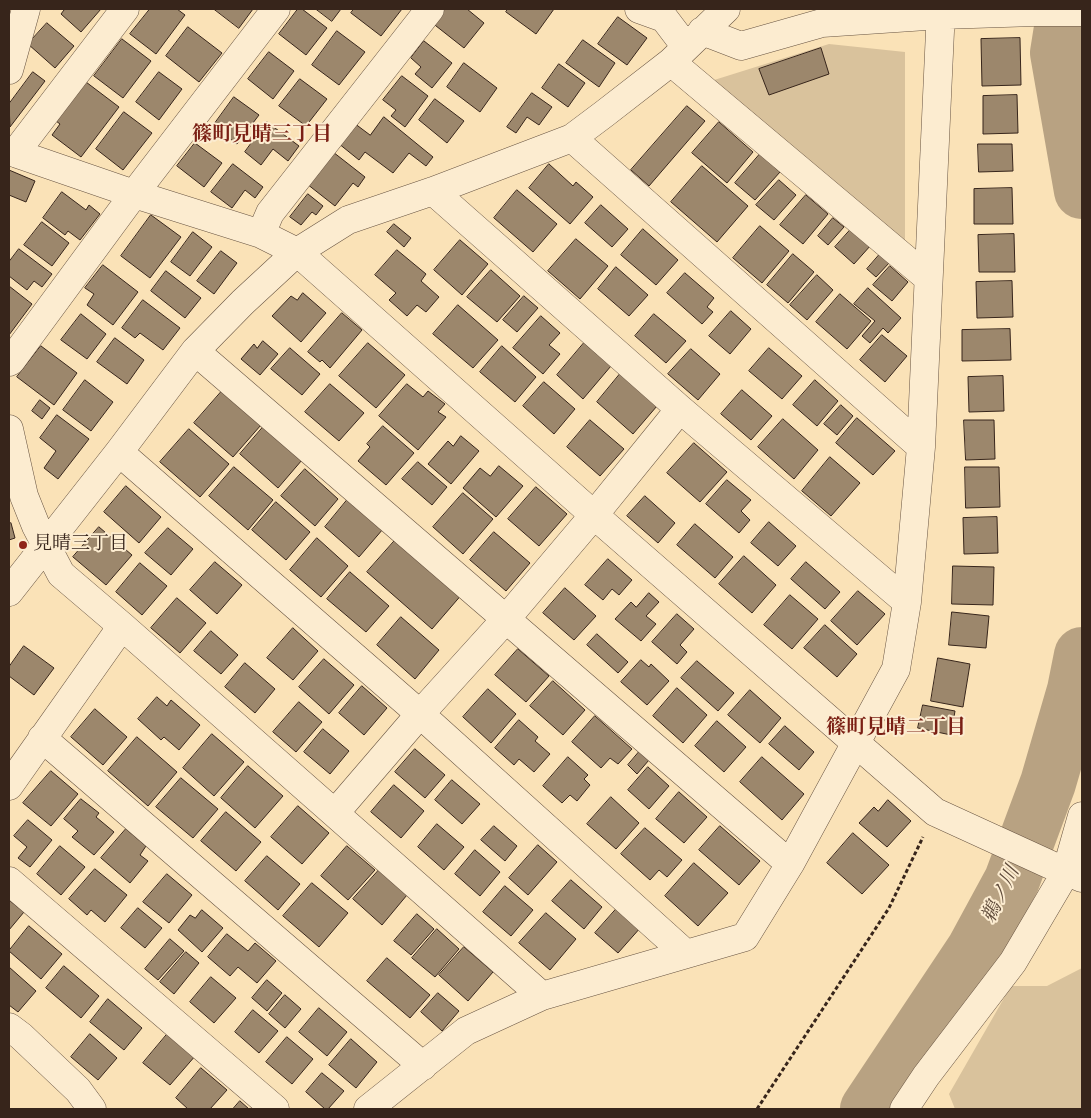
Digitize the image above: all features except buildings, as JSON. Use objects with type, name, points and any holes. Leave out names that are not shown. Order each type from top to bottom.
[{"type":"street","points":[[9,70],[26,9]]},
{"type":"street","points":[[125,9],[12,152],[134,194],[261,234],[297,252],[935,812],[1067,872]]},
{"type":"street","points":[[9,362],[134,194],[276,9]]},
{"type":"street","points":[[261,234],[270,212],[430,9]]},
{"type":"street","points":[[638,9],[664,18],[686,47],[928,278]]},
{"type":"street","points":[[9,592],[119,452],[195,351],[242,302],[297,252],[348,220],[433,191],[572,138],[686,47],[726,9]]},
{"type":"street","points":[[686,47],[741,46],[819,16],[941,12],[1082,12]]},
{"type":"street","points":[[368,1109],[466,1031],[542,996],[745,937],[790,864],[896,669],[907,602],[921,447],[941,12]]},
{"type":"street","points":[[572,138],[921,447]]},
{"type":"street","points":[[433,191],[680,409],[907,602]]},
{"type":"street","points":[[195,351],[790,864]]},
{"type":"street","points":[[335,813],[420,714],[506,619],[680,409]]},
{"type":"street","points":[[9,429],[24,496],[36,526],[61,574],[542,996]]},
{"type":"street","points":[[119,452],[420,714],[686,954]]},
{"type":"street","points":[[9,786],[122,626]]},
{"type":"street","points":[[42,738],[423,1066]]},
{"type":"street","points":[[904,1109],[926,1076],[1013,962],[1067,872],[1082,816]]},
{"type":"street","points":[[9,881],[275,1109]]},
{"type":"street","points":[[9,1027],[78,1090],[92,1109]]},
{"type":"path","points":[[757,1109],[889,908],[935,812]]},
{"type":"shaded area","points":[[829,44],[905,52],[905,255],[711,81]]},
{"type":"shaded area","points":[[1082,968],[1082,1109],[955,1109],[949,1094],[1011,986],[1047,986]]},
{"type":"waterway","name":"鵜ノ川","points":[[1065,9],[1058,53],[1082,191]]},
{"type":"waterway","name":"鵜ノ川","points":[[868,1109],[974,950],[1012,880],[1048,783],[1075,690],[1082,655]]},
{"type":"place","name":"見晴三丁目","points":[[23,545]]},
{"type":"district","name":"篠町見晴三丁目","points":[[262,136]]},
{"type":"district","name":"篠町見晴二丁目","points":[[896,729]]}]
